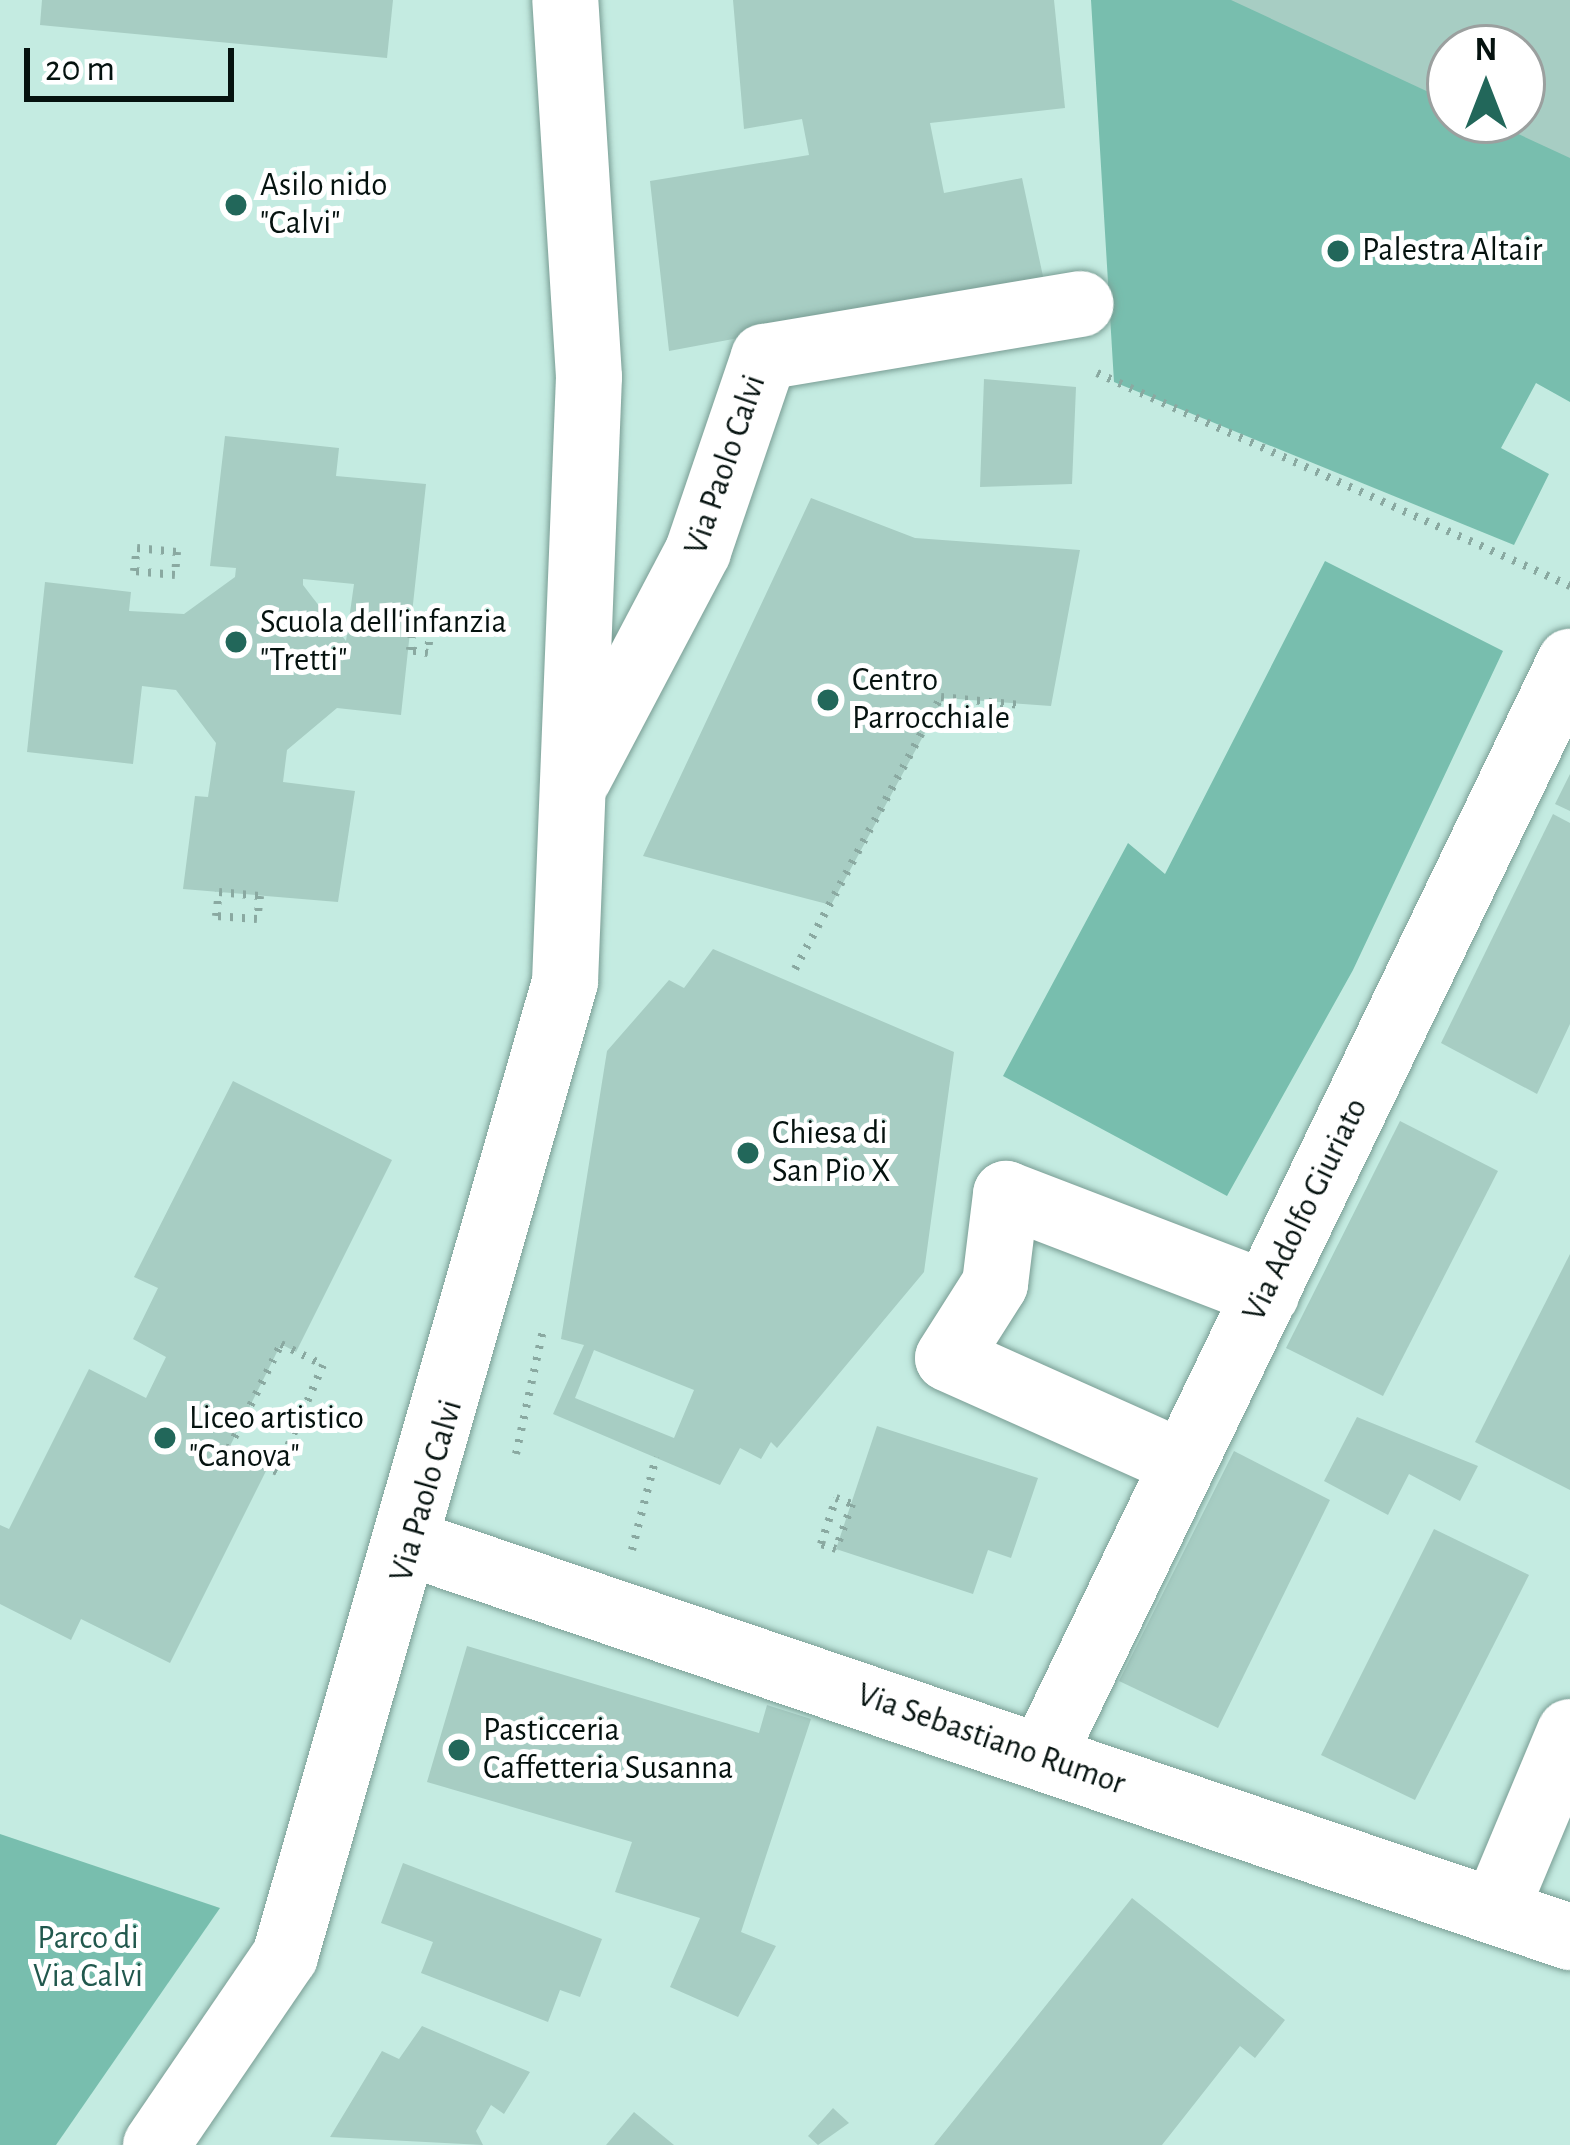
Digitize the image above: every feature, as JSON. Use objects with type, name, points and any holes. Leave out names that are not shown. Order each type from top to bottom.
[{"type":"street","name":"Via Paolo Calvi","points":[[156,2145],[285,1956],[412,1544],[553,1040],[571,794],[589,377],[565,0]]},
{"type":"street","name":"Via Paolo Calvi","points":[[571,794],[698,551],[764,357],[1081,304]]},
{"type":"street","name":"Via Adolfo Giuriato","points":[[1042,1757],[1180,1462],[1266,1294],[1570,662]]},
{"type":"street","points":[[1180,1462],[948,1358],[995,1284],[1006,1194],[1266,1294]]},
{"type":"street","name":"Via Sebastiano Rumor","points":[[412,1544],[1570,1937]]},
{"type":"street","points":[[1495,1911],[1570,1732]]},
{"type":"path","points":[[1081,304],[1090,370],[1570,586]]},
{"type":"path","points":[[137,548],[177,553],[175,574],[134,571],[137,548]]},
{"type":"path","points":[[414,615],[432,618],[428,652],[410,650],[414,615]]},
{"type":"path","points":[[795,969],[941,697],[1020,705]]},
{"type":"path","points":[[219,892],[260,896],[257,919],[216,916],[219,892]]},
{"type":"path","points":[[517,1454],[546,1315]]},
{"type":"path","points":[[281,1344],[322,1365],[277,1472],[230,1448],[281,1344]]},
{"type":"path","points":[[648,1496],[656,1457]]},
{"type":"path","points":[[836,1498],[852,1504],[836,1549],[821,1544],[836,1498]]},
{"type":"green space","name":"Palestra Altair","points":[[1091,0],[1570,0],[1570,402],[1536,383],[1501,448],[1549,474],[1514,545],[1114,382]]},
{"type":"green space","points":[[1325,561],[1503,651],[1353,970],[1227,1196],[1003,1076],[1128,843],[1165,874]]},
{"type":"green space","name":"Parco di Via Calvi","points":[[0,1834],[220,1908],[56,2145],[0,2145]]},
{"type":"building","points":[[42,0],[393,0],[387,58],[40,25]]},
{"type":"building","points":[[733,0],[1054,0],[1065,108],[930,123],[944,193],[1022,178],[1044,281],[669,351],[650,181],[809,155],[802,119],[744,129]]},
{"type":"building","points":[[1231,0],[1570,0],[1570,158],[1540,144],[1546,144],[1546,24],[1426,24],[1426,91]]},
{"type":"building","points":[[984,379],[1076,387],[1072,484],[980,487]]},
{"type":"building","points":[[225,436],[339,448],[336,476],[426,484],[401,715],[337,708],[287,750],[283,782],[355,791],[338,902],[183,889],[195,796],[208,797],[216,743],[176,690],[142,686],[133,764],[27,752],[45,582],[131,592],[129,611],[184,614],[235,577],[236,568],[210,566]],"holes":[[[303,579],[354,584],[346,641]]]},
{"type":"building","name":"Centro Parrocchiale","points":[[811,498],[915,538],[1080,550],[1051,706],[944,698],[831,905],[643,856]]},
{"type":"building","points":[[1570,774],[1570,811],[1555,804]]},
{"type":"building","points":[[1553,814],[1570,823],[1570,1024],[1537,1094],[1441,1043]]},
{"type":"building","name":"Chiesa di San Pio X","points":[[713,949],[954,1052],[924,1272],[777,1448],[771,1442],[761,1459],[740,1448],[720,1485],[553,1414],[584,1345],[561,1339],[607,1051],[669,980],[684,988]],"holes":[[[594,1350],[694,1390],[674,1438],[575,1398]]]},
{"type":"building","points":[[233,1081],[392,1160],[296,1352],[281,1344],[229,1448],[268,1467],[170,1663],[81,1619],[71,1640],[0,1604],[0,1525],[9,1529],[89,1369],[146,1398],[166,1357],[133,1339],[158,1288],[134,1277]]},
{"type":"building","points":[[1400,1121],[1498,1171],[1383,1396],[1286,1348]]},
{"type":"building","points":[[1570,1254],[1570,1490],[1475,1442]]},
{"type":"building","points":[[1357,1417],[1478,1466],[1460,1501],[1409,1474],[1388,1515],[1324,1481]]},
{"type":"building","points":[[877,1426],[1038,1478],[1011,1558],[988,1550],[973,1594],[836,1549]]},
{"type":"building","points":[[1234,1451],[1330,1500],[1218,1728],[1119,1681]]},
{"type":"building","points":[[1434,1529],[1529,1575],[1415,1800],[1321,1755]]},
{"type":"building","points":[[467,1646],[759,1733],[767,1705],[811,1719],[741,1932],[776,1946],[738,2017],[670,1987],[700,1918],[615,1892],[632,1842],[427,1782]]},
{"type":"building","points":[[403,1863],[602,1939],[580,1997],[560,1990],[548,2022],[421,1973],[433,1942],[381,1923]]},
{"type":"building","points":[[1132,1898],[1285,2020],[1255,2058],[1240,2046],[1162,2145],[934,2145]]},
{"type":"building","points":[[422,2026],[530,2072],[504,2114],[491,2105],[476,2131],[483,2145],[330,2137],[382,2051],[399,2059]]},
{"type":"building","points":[[833,2108],[849,2123],[818,2145],[808,2136]]},
{"type":"building","points":[[634,2112],[674,2145],[606,2145]]},
{"type":"place","name":"Asilo nido \"Calvi\"","points":[[236,205]]},
{"type":"place","name":"Palestra Altair","points":[[1338,251]]},
{"type":"place","name":"Scuola dell'infanzia \"Tretti\"","points":[[236,642]]},
{"type":"place","name":"Centro Parrocchiale","points":[[828,700]]},
{"type":"place","name":"Chiesa di San Pio X","points":[[748,1153]]},
{"type":"place","name":"Liceo artistico \"Canova\"","points":[[165,1438]]},
{"type":"place","name":"Pasticceria Caffetteria Susanna","points":[[459,1750]]}]
